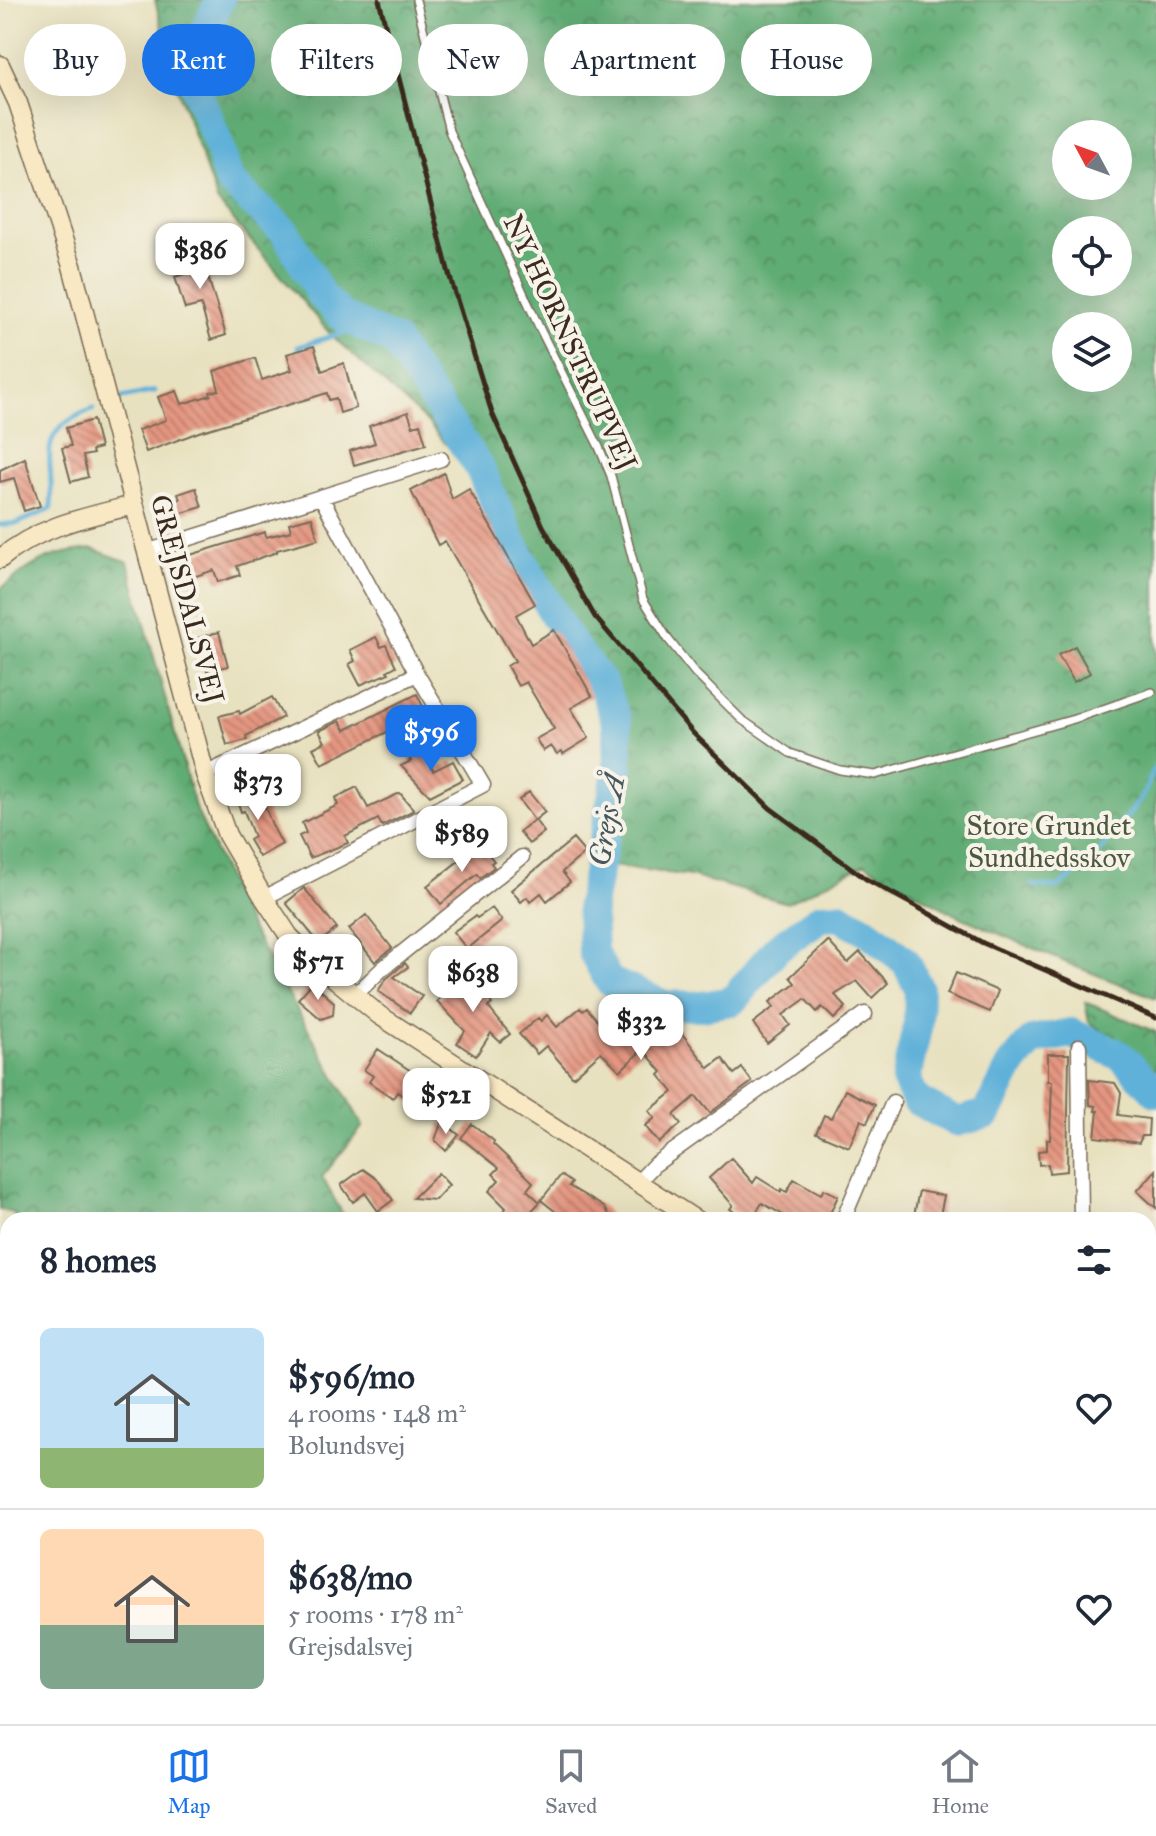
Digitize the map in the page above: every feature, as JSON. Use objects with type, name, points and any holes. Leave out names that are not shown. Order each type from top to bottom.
[{"type":"street","name":"GREJSDALSVEJ","points":[[0,65],[18,103],[72,266],[205,774],[227,835],[264,898],[289,936],[354,996],[684,1212]]},
{"type":"street","points":[[146,552],[441,459]]},
{"type":"street","points":[[264,898],[483,785],[417,674],[321,497]]},
{"type":"street","points":[[0,559],[15,546],[60,524],[134,505]]},
{"type":"street","points":[[205,774],[417,674]]},
{"type":"street","points":[[354,996],[382,969],[522,857]]},
{"type":"street","points":[[638,1182],[654,1165],[865,1014]]},
{"type":"street","points":[[1079,1046],[1081,1212]]},
{"type":"street","points":[[846,1212],[893,1102]]},
{"type":"lane","name":"NY HORNSTRUPVEJ","points":[[416,0],[449,131],[540,329],[603,456],[643,599],[668,639],[695,673],[741,719],[790,753],[840,770],[875,775],[1074,719],[1152,692]]},
{"type":"green space","name":"Store Grundet Sundhedsskov","points":[[155,0],[1156,0],[1156,998],[956,915],[865,864],[787,903],[691,876],[589,863],[611,742],[603,703],[564,647],[471,473],[427,422],[332,336],[217,201],[180,96],[255,96],[255,24],[161,24]]},
{"type":"green space","points":[[93,549],[128,562],[195,807],[245,918],[363,1126],[322,1177],[342,1212],[0,1210],[0,589],[43,560]]},
{"type":"green space","points":[[1085,1002],[1156,1032],[1156,1078],[1119,1043],[1089,1022]]},
{"type":"building","points":[[197,242],[226,335],[211,340],[201,305],[185,309],[175,277],[190,272],[182,247]]},
{"type":"building","points":[[314,346],[322,371],[344,363],[356,408],[340,413],[336,398],[329,400],[327,393],[199,432],[146,452],[138,430],[166,420],[158,397],[177,391],[182,404],[211,395],[210,392],[219,390],[214,371],[255,358],[262,380],[292,370],[287,354]]},
{"type":"building","points":[[408,412],[413,426],[420,424],[426,444],[354,465],[350,451],[375,443],[369,426]]},
{"type":"building","points":[[93,420],[100,448],[92,450],[93,454],[83,456],[88,477],[71,482],[62,448],[71,446],[66,428]]},
{"type":"building","points":[[25,458],[40,506],[24,511],[14,478],[0,482],[0,470]]},
{"type":"building","points":[[444,473],[452,499],[469,489],[535,604],[516,615],[531,644],[554,630],[592,696],[571,708],[589,738],[563,754],[562,751],[557,754],[551,746],[543,751],[536,739],[554,729],[526,682],[518,686],[507,666],[515,661],[445,541],[438,545],[411,491]]},
{"type":"building","points":[[196,488],[202,507],[179,514],[175,501],[180,499],[178,494]]},
{"type":"building","points":[[312,517],[318,539],[277,550],[237,566],[240,575],[218,582],[214,570],[193,577],[187,556],[265,532],[266,537],[291,531],[289,523]]},
{"type":"building","points":[[219,632],[228,666],[207,671],[198,638]]},
{"type":"building","points":[[376,637],[381,647],[386,645],[396,666],[387,671],[389,673],[360,685],[349,664],[355,661],[350,650]]},
{"type":"building","points":[[1075,646],[1090,673],[1074,682],[1058,655]]},
{"type":"building","points":[[417,694],[426,713],[322,764],[313,748],[325,742],[319,731],[340,721],[345,730]]},
{"type":"building","points":[[272,697],[283,717],[246,736],[247,740],[227,745],[219,716],[239,711],[240,714]]},
{"type":"building","points":[[421,747],[433,771],[453,761],[463,779],[430,796],[401,766],[411,761],[407,754]]},
{"type":"building","points":[[257,786],[282,844],[259,857],[249,840],[254,837],[237,800],[240,799],[238,793]]},
{"type":"building","points":[[357,787],[368,808],[400,793],[414,810],[382,826],[378,819],[345,836],[348,843],[310,858],[299,836],[306,833],[302,823],[338,805],[335,798]]},
{"type":"building","points":[[529,792],[545,812],[535,820],[544,832],[529,844],[519,832],[534,820],[519,800]]},
{"type":"building","points":[[573,839],[585,853],[562,872],[570,882],[547,901],[541,893],[530,902],[527,897],[521,902],[511,890]]},
{"type":"building","points":[[480,844],[494,861],[491,863],[494,867],[480,878],[477,874],[441,904],[427,886]]},
{"type":"building","points":[[304,888],[337,928],[319,943],[286,903]]},
{"type":"building","points":[[492,908],[502,921],[467,949],[453,932]]},
{"type":"building","points":[[366,915],[392,948],[375,962],[349,929]]},
{"type":"building","points":[[828,941],[848,963],[860,952],[888,983],[872,998],[857,981],[835,995],[846,1007],[834,1019],[822,1007],[817,1012],[805,999],[783,1015],[790,1025],[767,1043],[753,1023],[774,1007],[770,1002],[795,983],[790,977]]},
{"type":"building","points":[[405,963],[408,967],[394,977],[422,996],[410,1013],[378,991],[386,979]]},
{"type":"building","points":[[474,970],[483,981],[477,985],[492,1004],[488,1007],[510,1034],[500,1042],[491,1033],[476,1056],[457,1043],[465,1031],[437,1001]]},
{"type":"building","points":[[956,973],[998,991],[990,1012],[947,994]]},
{"type":"building","points":[[312,983],[334,1002],[333,1015],[321,1019],[298,999]]},
{"type":"building","points":[[580,1008],[583,1011],[587,1008],[614,1041],[630,1026],[646,1042],[669,1017],[709,1068],[722,1058],[734,1074],[742,1068],[752,1082],[710,1113],[696,1096],[674,1115],[681,1124],[659,1143],[645,1126],[655,1118],[649,1111],[673,1092],[659,1075],[662,1072],[643,1049],[620,1071],[601,1052],[573,1077],[546,1046],[537,1054],[519,1034],[538,1018],[541,1021],[547,1015],[557,1027]]},
{"type":"building","points":[[378,1049],[426,1081],[412,1102],[397,1092],[393,1098],[369,1082],[373,1076],[364,1070]]},
{"type":"building","points":[[1048,1054],[1069,1054],[1067,1171],[1049,1173],[1048,1164],[1039,1165],[1038,1151],[1047,1150],[1047,1140],[1050,1140],[1052,1081],[1048,1081]]},
{"type":"building","points":[[1089,1080],[1115,1083],[1121,1093],[1118,1115],[1149,1119],[1148,1136],[1142,1136],[1139,1143],[1095,1137],[1098,1111],[1095,1111],[1096,1106],[1090,1105]]},
{"type":"building","points":[[845,1090],[875,1105],[867,1123],[861,1120],[849,1147],[816,1133],[824,1115],[831,1118]]},
{"type":"building","points":[[442,1121],[459,1135],[446,1151],[435,1140]]},
{"type":"building","points":[[472,1124],[494,1141],[493,1144],[533,1182],[527,1190],[540,1202],[531,1212],[502,1212],[506,1208],[489,1191],[499,1180],[493,1174],[499,1168],[461,1138]]},
{"type":"building","points":[[731,1158],[753,1183],[757,1177],[781,1192],[782,1189],[787,1192],[794,1179],[821,1194],[824,1189],[838,1196],[831,1212],[778,1212],[762,1203],[756,1212],[735,1212],[730,1209],[733,1205],[709,1178]]},
{"type":"building","points":[[363,1169],[377,1179],[393,1200],[378,1211],[365,1193],[353,1202],[341,1185]]},
{"type":"building","points":[[1156,1170],[1156,1208],[1137,1191]]},
{"type":"building","points":[[438,1173],[449,1185],[435,1200],[413,1198]]},
{"type":"building","points":[[561,1175],[572,1183],[569,1186],[607,1212],[556,1212],[541,1200]]},
{"type":"building","points":[[919,1191],[944,1196],[941,1212],[915,1212]]},
{"type":"waterway","name":"Grejs Å","points":[[220,0],[199,43],[194,83],[217,140],[229,181],[285,232],[321,295],[342,316],[394,341],[479,467],[513,544],[570,642],[602,683],[617,722],[618,768],[591,905],[593,952],[609,981],[665,1005],[702,1006],[732,1001],[777,948],[821,917],[840,916],[870,933],[906,962],[919,989],[918,1023],[906,1079],[916,1100],[956,1122],[987,1114],[1011,1066],[1032,1041],[1071,1033],[1121,1056],[1156,1092]]},
{"type":"waterway","points":[[298,347],[364,326]]},
{"type":"waterway","points":[[122,398],[155,391]]},
{"type":"waterway","points":[[0,525],[18,523],[51,509],[50,448],[54,437],[61,427],[93,409]]},
{"type":"waterway","points":[[1033,885],[1057,888],[1090,864],[1143,796],[1156,765]]},
{"type":"railway","points":[[379,0],[449,274],[492,413],[543,526],[595,617],[693,733],[770,808],[866,879],[983,943],[1156,1018]]}]
